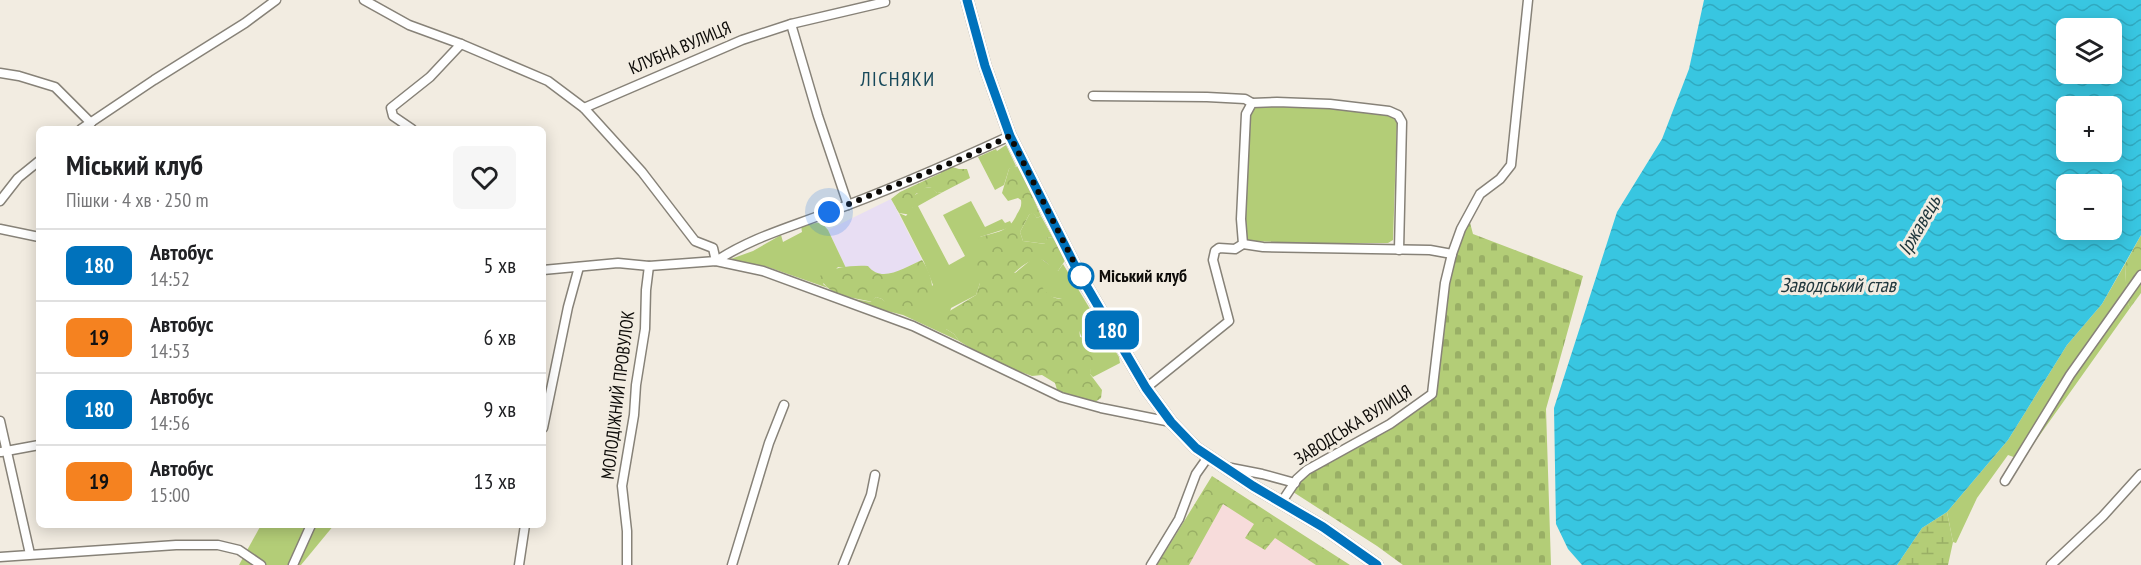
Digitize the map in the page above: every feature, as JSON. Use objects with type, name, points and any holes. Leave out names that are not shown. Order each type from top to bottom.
[{"type":"street","points":[[86,126],[245,23],[276,0]]},
{"type":"street","points":[[364,0],[410,26],[461,44],[548,81],[584,108],[642,172],[695,241],[713,248],[716,261]]},
{"type":"street","points":[[967,0],[985,66],[1010,136],[1077,270],[1146,388],[1171,422],[1196,448],[1281,503],[1323,527],[1377,565]]},
{"type":"street","name":"ЗАВОДСЬКА ВУЛИЦЯ","points":[[1281,503],[1307,470],[1390,424],[1432,394],[1445,283],[1452,254],[1461,229],[1480,194],[1500,178],[1511,165],[1528,0]]},
{"type":"street","name":"КЛУБНА ВУЛИЦЯ","points":[[584,108],[742,40],[791,24],[885,2]]},
{"type":"street","points":[[791,24],[818,116],[848,205]]},
{"type":"street","points":[[408,126],[393,116],[391,108],[430,77],[461,44]]},
{"type":"street","points":[[0,73],[55,87],[91,123]]},
{"type":"street","points":[[1093,96],[1245,99],[1252,103],[1330,105],[1389,111],[1398,115],[1402,122],[1399,250]]},
{"type":"street","points":[[1243,244],[1241,219],[1246,114],[1252,103]]},
{"type":"street","points":[[716,261],[767,233],[848,205],[963,158],[1010,136]]},
{"type":"street","points":[[0,201],[18,178],[36,163]]},
{"type":"street","points":[[0,229],[36,236]]},
{"type":"street","points":[[1146,388],[1229,321],[1213,260],[1215,250],[1235,249],[1243,244],[1263,247],[1430,250],[1452,254]]},
{"type":"street","points":[[546,270],[618,263],[649,266],[716,261],[763,271],[913,327],[1060,397],[1171,422]]},
{"type":"street","name":"МОЛОДІЖНИЙ ПРОВУЛОК","points":[[627,565],[627,531],[622,486],[645,329],[649,266]]},
{"type":"street","points":[[546,413],[568,307],[579,267]]},
{"type":"street","points":[[2005,481],[2070,375],[2141,275]]},
{"type":"street","points":[[732,565],[784,405]]},
{"type":"street","points":[[0,420],[3,452],[30,554]]},
{"type":"street","points":[[3,452],[36,446]]},
{"type":"street","points":[[1151,565],[1179,519],[1196,474],[1208,457]]},
{"type":"street","points":[[1222,466],[1295,483]]},
{"type":"street","points":[[2051,565],[2103,516],[2141,474]]},
{"type":"street","points":[[843,565],[871,495],[875,475]]},
{"type":"street","points":[[293,565],[310,528]]},
{"type":"street","points":[[519,565],[525,528]]},
{"type":"street","points":[[0,557],[176,545],[218,545],[239,550],[261,565]]},
{"type":"shaded area","points":[[891,199],[922,260],[878,281],[855,287],[828,230]]},
{"type":"shaded area","points":[[1207,488],[1328,565],[1158,565]]},
{"type":"green space","points":[[1260,105],[1328,108],[1391,115],[1397,122],[1393,240],[1388,243],[1247,241],[1244,225],[1249,119],[1253,107]]},
{"type":"green space","points":[[1006,145],[1016,166],[1009,169],[1004,185],[995,190],[978,157],[996,149],[997,151]]},
{"type":"green space","points":[[949,166],[967,169],[970,178],[943,192],[937,193],[931,187],[925,188],[924,193],[915,195],[917,203],[912,208],[912,215],[899,213],[891,199],[900,192],[941,173],[942,168]]},
{"type":"green space","points":[[1013,166],[1020,167],[1041,216],[1037,218],[1033,213],[1029,215],[1020,232],[1023,241],[1045,244],[1047,237],[1053,238],[1066,259],[1058,271],[1052,270],[1044,260],[1039,259],[1029,262],[1014,273],[1023,272],[1036,276],[1052,297],[1062,299],[1066,293],[1072,294],[1083,319],[1079,328],[1080,337],[1091,339],[1098,347],[1098,356],[1091,362],[1090,374],[1102,390],[1101,398],[1095,402],[1058,393],[1055,383],[1042,375],[1032,376],[993,362],[959,341],[946,329],[943,315],[976,295],[980,283],[974,246],[980,237],[1006,228],[1014,220],[1020,207],[1021,200],[1018,198],[1008,201],[1002,193],[1009,169]]},
{"type":"green space","points":[[932,187],[937,193],[943,192],[918,206],[949,265],[965,256],[943,215],[971,201],[985,227],[1002,219],[1005,223],[1010,221],[1012,225],[980,237],[980,283],[976,295],[951,308],[946,329],[959,341],[903,315],[854,299],[871,302],[876,297],[885,302],[909,308],[933,285],[899,213],[906,216],[912,208],[915,195],[925,188]]},
{"type":"green space","points":[[1033,212],[1037,218],[1041,216],[1053,238],[1047,237],[1046,244],[1023,241],[1020,232]]},
{"type":"green space","points":[[1469,219],[1473,234],[1583,276],[1546,409],[1551,565],[1403,565],[1290,490],[1297,479],[1432,394],[1452,254]]},
{"type":"green space","points":[[821,222],[828,230],[846,268],[838,267],[823,284],[828,288],[765,266],[745,265],[728,260],[753,251],[781,235],[783,242],[802,232],[801,226]]},
{"type":"green space","points":[[2141,235],[2141,293],[2130,308],[2127,301],[2125,264]]},
{"type":"green space","points":[[1040,258],[1058,271],[1063,264],[1119,357],[1120,363],[1093,377],[1090,374],[1085,346],[1062,299],[1047,296],[1014,274],[1032,259]]},
{"type":"green space","points":[[922,260],[932,282],[931,297],[928,304],[914,312],[904,307],[901,310],[894,310],[882,299],[876,297],[872,302],[842,295],[828,288],[820,276],[843,267],[856,266],[868,266],[880,274],[887,274]]},
{"type":"green space","points":[[2125,264],[2127,301],[2130,308],[2022,460],[2008,455],[1977,498],[1956,543],[1953,542],[1947,512],[2008,440],[2067,345],[2102,304]]},
{"type":"green space","points":[[1212,476],[1350,565],[1316,565],[1275,538],[1265,550],[1245,538],[1254,524],[1223,504],[1189,565],[1157,565]]},
{"type":"green space","points":[[1947,512],[1953,542],[1948,565],[1897,565],[1922,528]]},
{"type":"green space","points":[[259,528],[332,528],[301,565],[239,565]]},
{"type":"water","name":"Заводський став","points":[[1704,0],[2141,0],[2141,235],[2102,304],[2067,345],[2008,440],[1947,512],[1922,528],[1897,565],[1582,565],[1568,549],[1556,524],[1554,408],[1617,212],[1662,139],[1689,69]]},
{"type":"bus line","name":"180","points":[[967,0],[985,66],[1010,136],[1077,270],[1146,388],[1171,422],[1196,448],[1253,486],[1323,527],[1377,565]]},
{"type":"place","name":"Міський клуб","points":[[1081,276]]},
{"type":"district","name":"ЛІСНЯКИ","points":[[898,79]]},
{"type":"route","points":[[829,212],[963,158],[1010,136],[1082,278],[1081,276]]},
{"type":"water label","name":"Іржавець","points":[[1919,225]]}]
